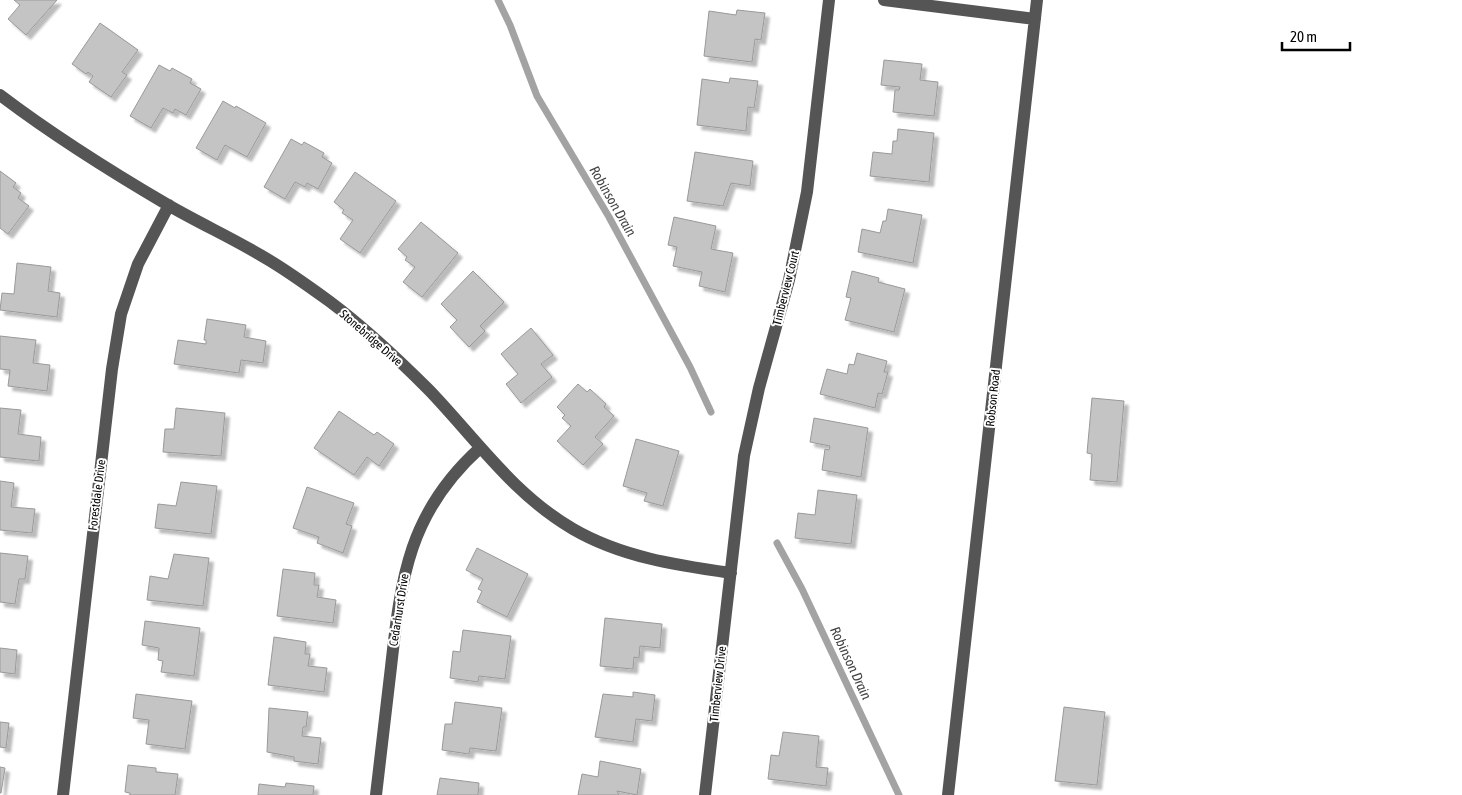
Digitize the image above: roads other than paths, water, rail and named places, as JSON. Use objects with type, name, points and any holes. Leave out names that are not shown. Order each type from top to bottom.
[{"type":"street","name":"Timberview Court","points":[[731,573],[744,456],[758,388],[788,280],[807,192],[829,0]]},
{"type":"street","points":[[884,0],[1035,19]]},
{"type":"street","name":"Robson Road","points":[[948,795],[1037,0]]},
{"type":"street","name":"Stonebridge Drive","points":[[0,95],[54,135],[169,205],[262,256],[331,303],[378,342],[429,391],[525,496],[574,530],[642,558],[731,573]]},
{"type":"street","name":"Forestdale Drive","points":[[63,795],[118,330],[138,264],[169,205]]},
{"type":"street","name":"Cedarhurst Drive","points":[[376,795],[398,601],[410,550],[428,510],[447,482],[458,468],[480,448]]},
{"type":"street","name":"Timberview Drive","points":[[705,795],[731,573]]},
{"type":"waterway","name":"Robinson Drain","points":[[498,0],[510,25],[537,96],[609,217],[690,367],[711,412]]},
{"type":"waterway","name":"Robinson Drain","points":[[777,543],[802,589],[899,795]]}]
